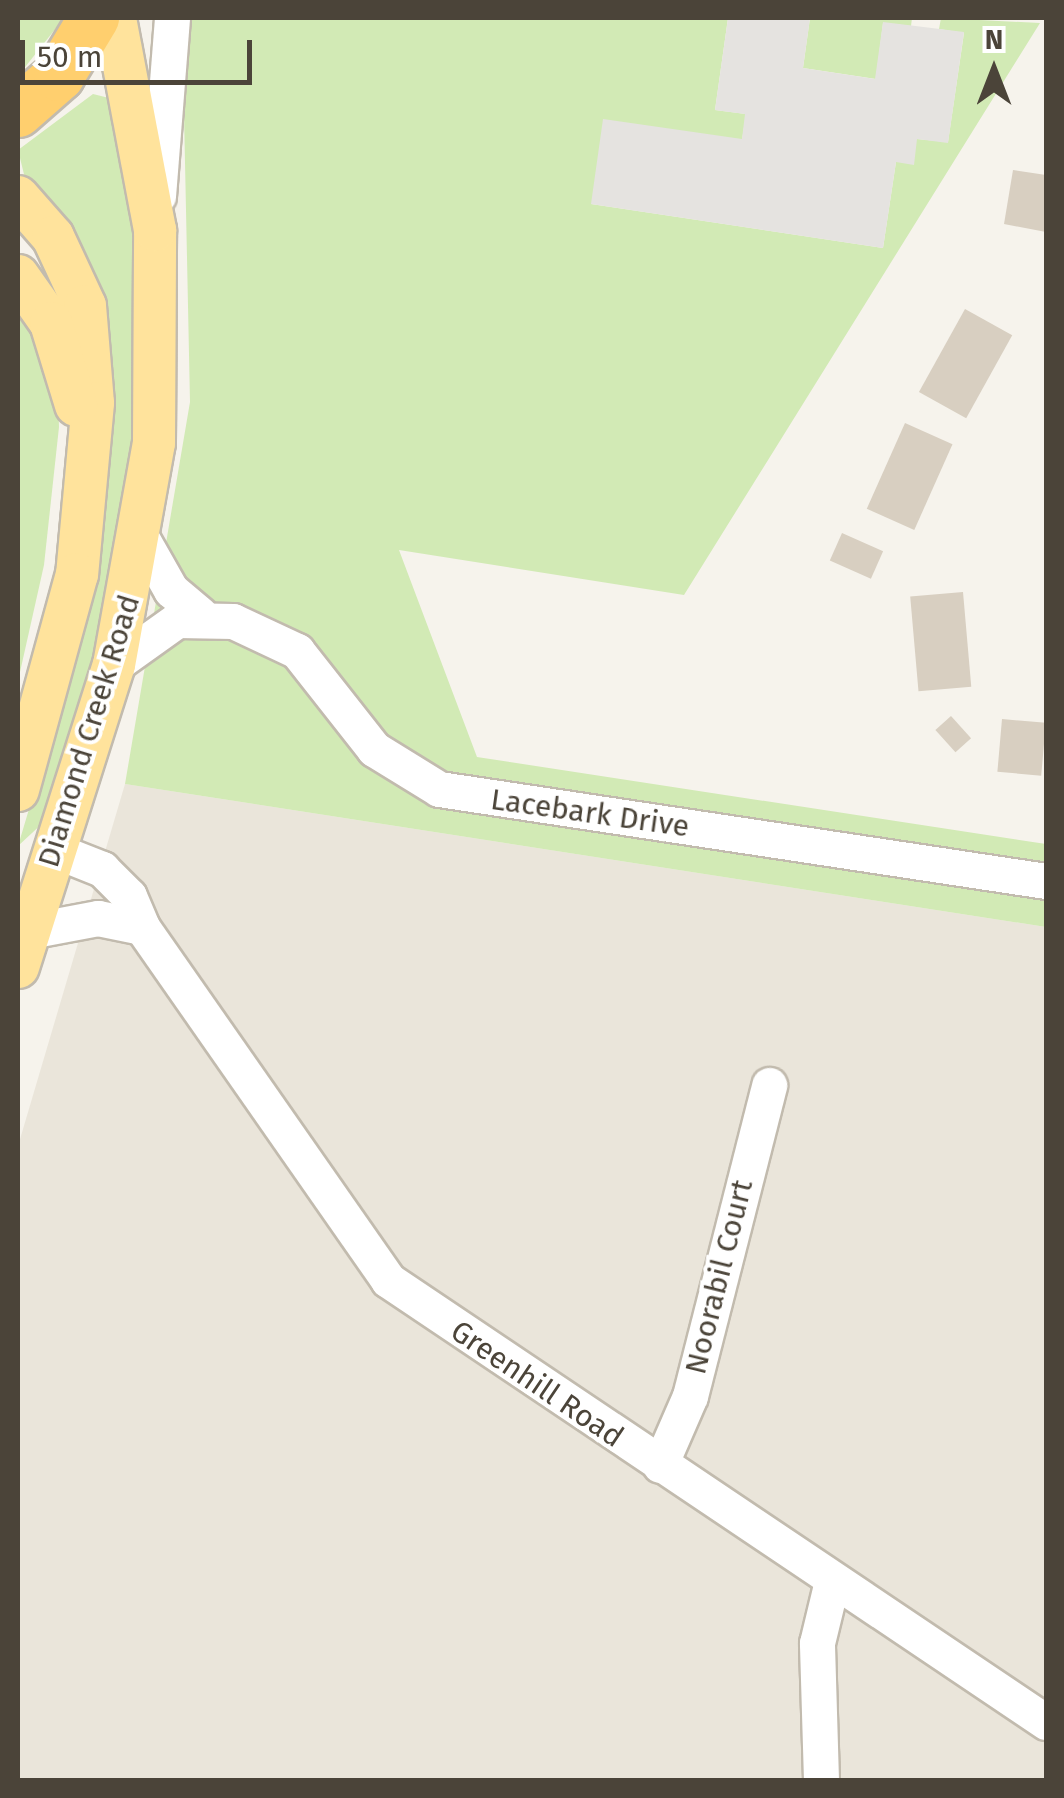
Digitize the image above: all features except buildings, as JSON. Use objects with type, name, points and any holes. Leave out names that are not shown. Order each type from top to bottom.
[{"type":"highway","points":[[18,112],[59,76],[94,18]]},
{"type":"main road","name":"Diamond Creek Road","points":[[23,949],[36,850],[114,664],[142,538],[159,370],[155,230],[115,18]]},
{"type":"main road","name":"Diamond Creek Road","points":[[18,197],[54,237],[85,306],[90,448],[74,588],[18,790]]},
{"type":"main road","points":[[18,276],[51,323],[90,448]]},
{"type":"street","points":[[155,230],[172,18]]},
{"type":"street","points":[[18,252],[51,323]]},
{"type":"street","name":"Lacebark Drive","points":[[142,538],[171,590],[200,614],[278,637],[313,668],[374,749],[439,789],[1046,881]]},
{"type":"street","points":[[114,664],[158,628],[200,614]]},
{"type":"street","name":"Greenhill Road","points":[[36,850],[114,877],[142,927],[388,1280],[830,1585],[1046,1722]]},
{"type":"street","points":[[23,949],[98,918],[142,927]]},
{"type":"street","name":"Noorabil Court","points":[[660,1465],[690,1396],[769,1085]]},
{"type":"street","points":[[821,1780],[817,1643],[830,1585]]},
{"type":"shaded area","points":[[728,18],[810,18],[803,68],[875,79],[883,22],[964,32],[948,143],[917,139],[914,165],[896,162],[883,248],[591,204],[603,119],[742,139],[745,114],[715,110]]},
{"type":"shaded area","points":[[125,784],[1046,927],[1046,1780],[18,1780],[18,1146]]},
{"type":"green space","points":[[18,18],[64,18],[18,76]]},
{"type":"green space","points":[[182,18],[728,18],[715,110],[746,114],[742,140],[591,204],[883,248],[896,162],[917,139],[948,142],[964,33],[939,29],[941,18],[1040,23],[684,595],[399,550],[477,757],[1046,844],[1046,927],[125,784],[190,402]]},
{"type":"green space","points":[[810,18],[912,18],[911,26],[883,23],[876,79],[803,68]]},
{"type":"green space","points":[[93,94],[113,99],[134,235],[135,426],[109,611],[46,820],[18,846],[70,672],[104,498],[18,150]]},
{"type":"green space","points":[[18,298],[58,398],[59,427],[44,565],[18,681]]}]
